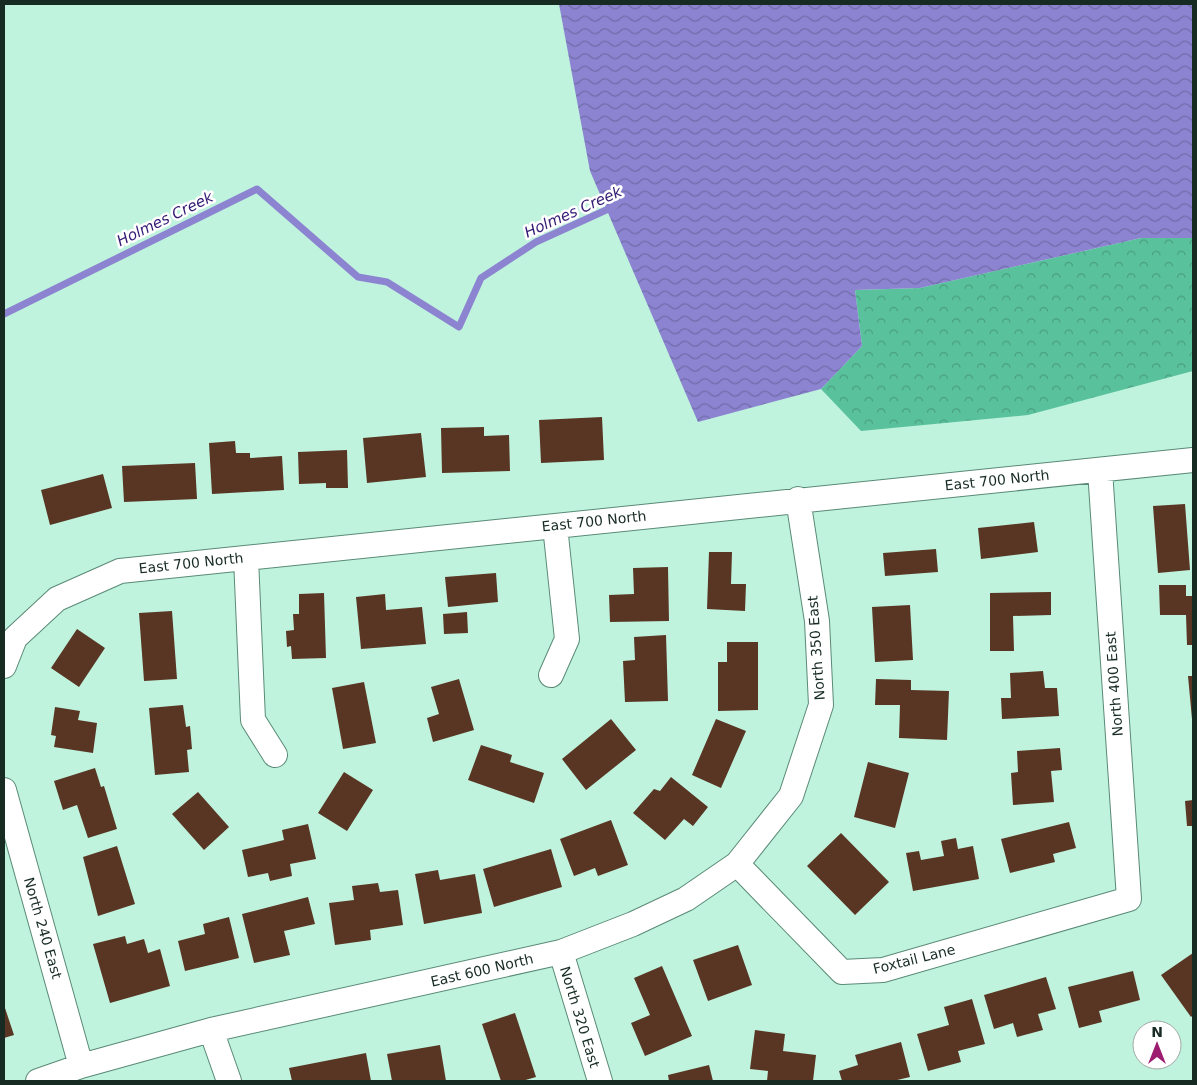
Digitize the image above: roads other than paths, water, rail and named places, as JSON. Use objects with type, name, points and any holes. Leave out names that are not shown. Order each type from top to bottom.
[{"type":"street","name":"East 700 North","points":[[4,666],[15,638],[57,599],[120,571],[798,499],[1193,460]]},
{"type":"street","name":"North 400 East","points":[[1100,470],[1129,898]]},
{"type":"street","name":"North 350 East","points":[[737,864],[791,796],[822,705],[817,621],[798,499]]},
{"type":"street","points":[[550,675],[567,640],[555,526]]},
{"type":"street","points":[[246,558],[253,720],[275,755]]},
{"type":"street","name":"North 240 East","points":[[4,790],[82,1066]]},
{"type":"street","name":"Foxtail Lane","points":[[737,864],[842,972],[883,970],[1129,898]]},
{"type":"street","name":"East 600 North","points":[[38,1081],[82,1066],[211,1030],[561,952],[633,924],[686,899],[737,864]]},
{"type":"street","name":"North 320 East","points":[[561,952],[600,1081]]},
{"type":"street","points":[[211,1030],[229,1081]]},
{"type":"water","points":[[559,4],[1193,4],[1193,238],[1141,238],[920,288],[855,290],[862,346],[821,389],[698,422],[590,171]]},
{"type":"waterway","name":"Holmes Creek","points":[[4,314],[257,189],[358,277],[387,282],[459,327],[481,278],[536,242],[615,206]]}]
